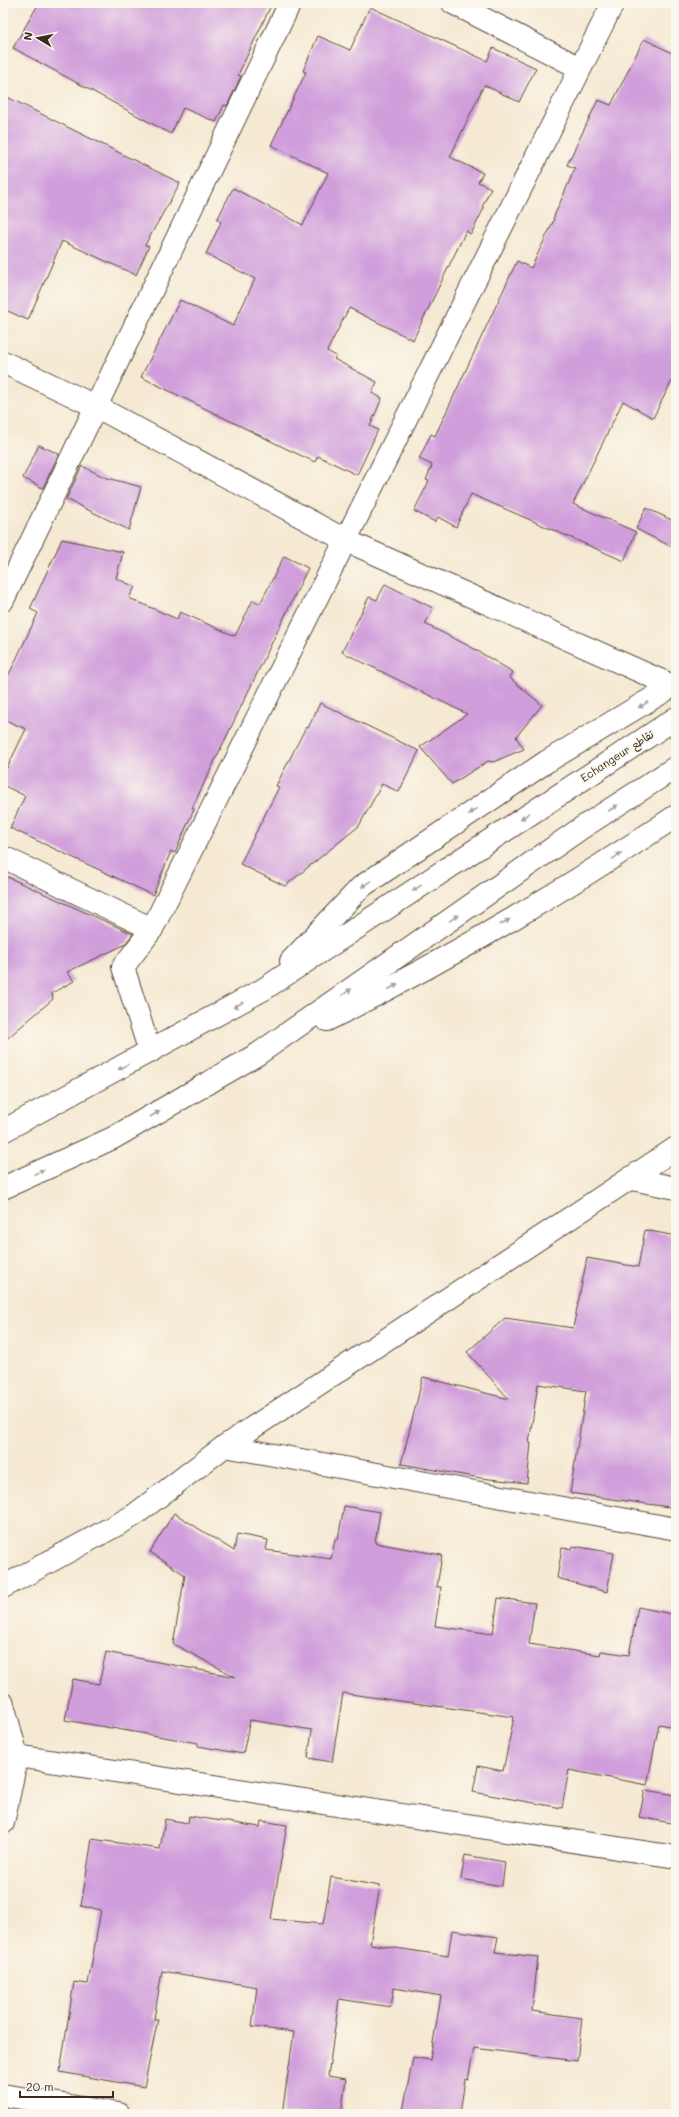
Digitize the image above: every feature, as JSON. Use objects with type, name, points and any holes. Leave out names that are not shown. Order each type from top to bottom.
[{"type":"main road","points":[[3,600],[290,3]]},
{"type":"main road","points":[[453,3],[580,68]]},
{"type":"main road","points":[[150,1052],[123,968],[152,929],[347,541],[613,3]]},
{"type":"main road","points":[[3,362],[97,407],[347,541],[675,685]]},
{"type":"main road","points":[[3,1131],[264,989],[361,887],[546,762],[675,685]]},
{"type":"main road","name":"Echangeur تقاطع","points":[[264,989],[676,718]]},
{"type":"main road","points":[[258,1054],[580,829],[676,767]]},
{"type":"main road","points":[[3,1188],[113,1138],[258,1054],[393,987],[600,867],[676,816]]},
{"type":"main road","points":[[3,857],[152,929]]},
{"type":"main road","points":[[3,1587],[133,1516],[225,1446],[632,1179],[676,1148]]},
{"type":"main road","points":[[632,1179],[676,1188]]},
{"type":"main road","points":[[225,1446],[676,1529]]},
{"type":"main road","points":[[3,1704],[17,1756],[3,1823]]},
{"type":"main road","points":[[17,1756],[676,1857]]},
{"type":"main road","points":[[3,2095],[119,2114]]},
{"type":"building","points":[[39,3],[272,3],[238,75],[241,76],[227,106],[224,105],[216,122],[183,108],[171,134],[13,48]]},
{"type":"building","points":[[370,7],[487,61],[493,48],[536,68],[519,102],[484,85],[450,157],[483,173],[478,182],[491,188],[482,207],[484,208],[471,234],[466,231],[413,340],[349,308],[327,351],[336,356],[334,359],[377,382],[372,393],[382,398],[370,426],[378,430],[357,475],[318,456],[315,462],[141,377],[180,300],[233,326],[255,279],[206,254],[221,222],[217,220],[233,188],[303,225],[328,173],[271,145],[306,72],[303,71],[318,36],[350,50]]},
{"type":"building","points":[[644,39],[676,55],[676,373],[653,418],[623,401],[573,504],[636,532],[624,561],[471,494],[456,527],[438,517],[435,522],[414,511],[429,481],[426,480],[432,465],[419,459],[431,434],[435,436],[517,261],[531,268],[554,220],[553,219],[575,168],[567,165],[598,100],[611,105]]},
{"type":"building","points":[[3,95],[180,183],[145,245],[149,246],[136,275],[62,241],[28,320],[3,309]]},
{"type":"building","points":[[39,445],[59,454],[43,488],[23,478]]},
{"type":"building","points":[[82,466],[104,477],[141,487],[129,530],[66,499]]},
{"type":"building","points":[[646,508],[676,522],[676,549],[636,529]]},
{"type":"building","points":[[62,539],[123,552],[116,578],[135,587],[129,598],[177,619],[180,612],[235,636],[253,600],[260,604],[284,556],[308,568],[192,808],[194,809],[175,853],[171,851],[153,895],[10,828],[25,796],[3,785],[3,776],[26,729],[3,719],[3,687],[38,613],[30,609]]},
{"type":"building","points":[[385,584],[433,608],[425,624],[471,647],[513,672],[510,678],[542,705],[516,737],[524,749],[493,762],[488,761],[452,784],[420,747],[467,714],[342,652],[369,597],[377,600]]},
{"type":"building","points":[[320,703],[419,751],[399,792],[382,784],[359,826],[285,886],[240,864],[279,787],[276,786]]},
{"type":"building","points":[[3,875],[133,934],[124,945],[67,972],[74,981],[52,993],[53,999],[3,1042]]},
{"type":"building","points":[[645,1230],[676,1236],[676,1508],[570,1493],[586,1391],[538,1384],[529,1443],[531,1443],[527,1483],[480,1478],[401,1464],[423,1377],[509,1399],[467,1352],[505,1318],[573,1328],[587,1258],[638,1267]]},
{"type":"building","points":[[344,1506],[380,1512],[375,1543],[442,1555],[437,1587],[441,1587],[435,1626],[493,1634],[498,1598],[535,1603],[529,1644],[600,1655],[601,1651],[629,1655],[638,1607],[676,1615],[676,1727],[659,1724],[647,1785],[569,1770],[562,1808],[473,1792],[478,1766],[503,1771],[514,1717],[343,1693],[332,1762],[308,1758],[312,1730],[250,1720],[243,1754],[198,1746],[198,1743],[65,1720],[73,1679],[99,1684],[106,1652],[236,1677],[173,1644],[185,1575],[150,1552],[174,1513],[234,1551],[237,1534],[268,1540],[266,1550],[331,1559],[335,1539],[338,1539]]},
{"type":"building","points":[[573,1546],[614,1553],[607,1592],[557,1578],[562,1548],[572,1549]]},
{"type":"building","points":[[645,1790],[676,1795],[676,1824],[639,1817]]},
{"type":"building","points":[[189,1816],[260,1827],[261,1821],[287,1825],[271,1919],[323,1924],[331,1877],[380,1886],[370,1944],[448,1956],[452,1930],[498,1937],[495,1952],[538,1957],[532,2011],[582,2018],[577,2061],[474,2048],[468,2080],[465,2079],[460,2114],[421,2114],[403,2111],[413,2057],[430,2060],[441,1996],[394,1988],[391,2007],[339,1999],[328,2076],[346,2079],[341,2114],[282,2114],[294,2032],[252,2027],[257,1987],[162,1971],[154,2019],[158,2019],[144,2087],[60,2072],[74,1982],[88,1984],[101,1910],[81,1906],[92,1839],[160,1849],[165,1819],[188,1823]]},
{"type":"building","points":[[465,1855],[505,1862],[502,1886],[461,1879]]}]
